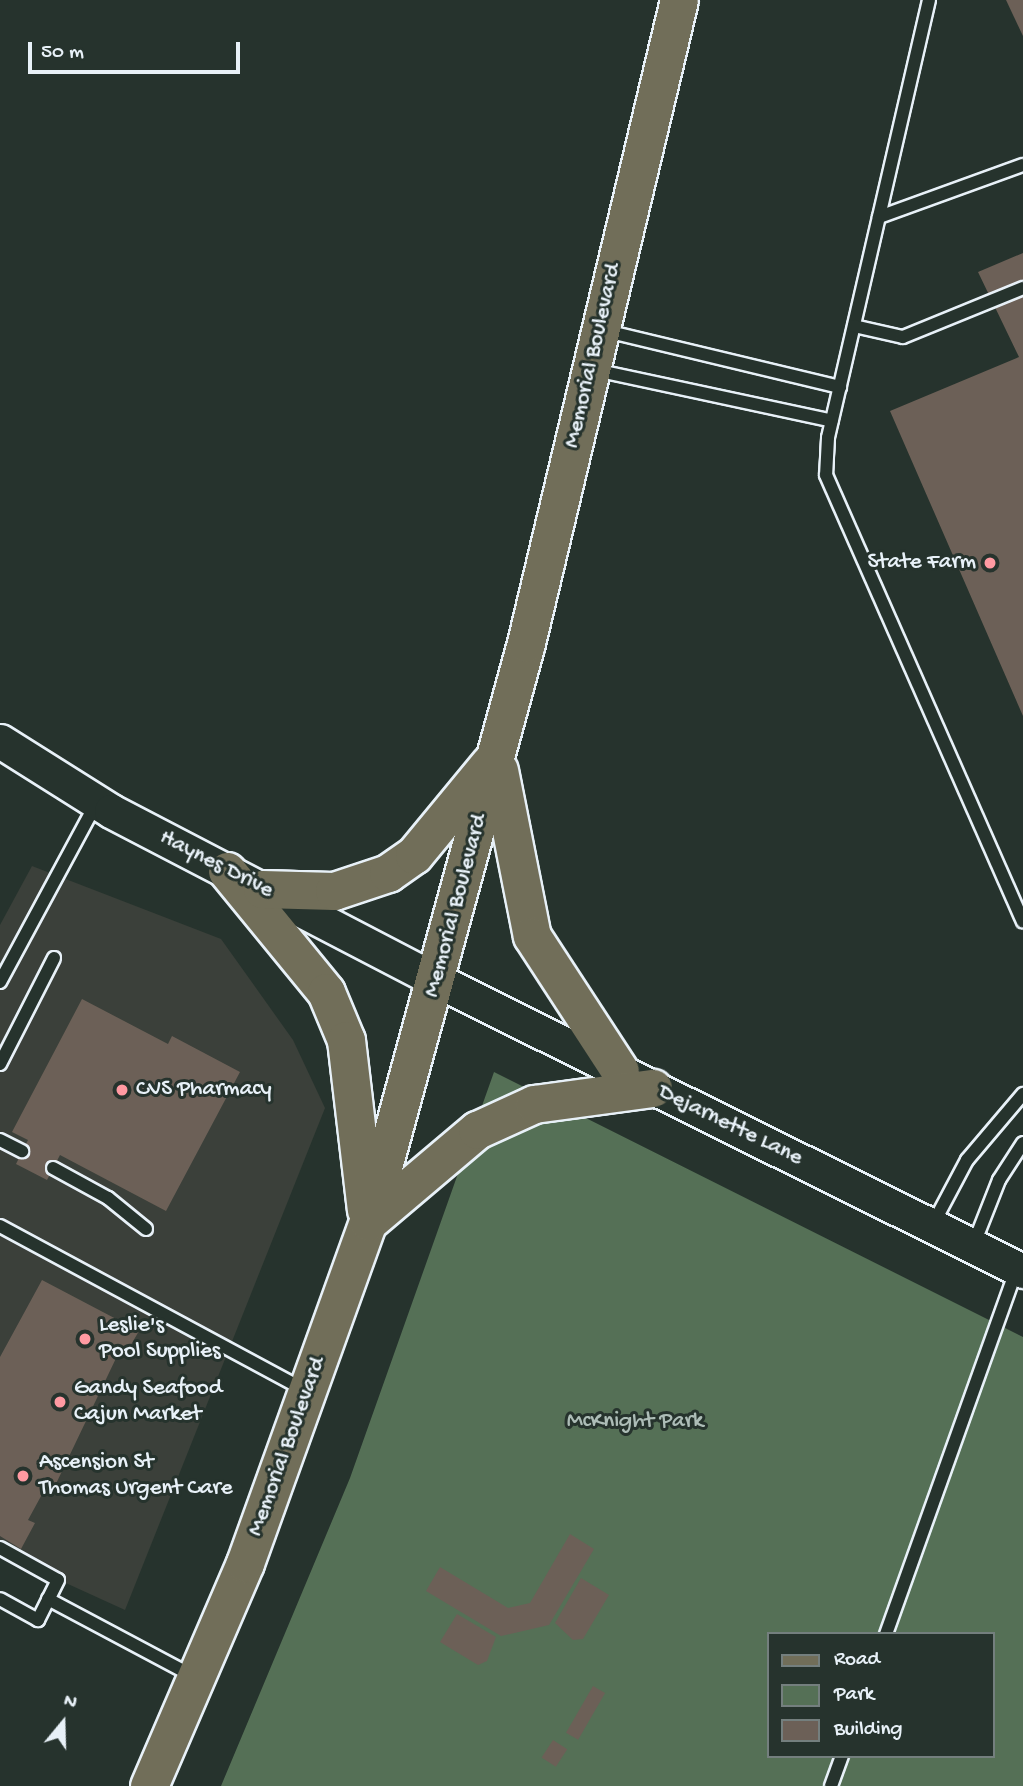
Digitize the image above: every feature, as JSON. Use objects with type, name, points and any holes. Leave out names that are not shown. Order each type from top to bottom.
[{"type":"main road","name":"Memorial Boulevard","points":[[149,1786],[196,1678],[308,1392],[368,1222],[438,981],[497,755],[679,0]]},
{"type":"main road","name":"Haynes Drive","points":[[0,741],[97,802],[438,981]]},
{"type":"main road","points":[[262,889],[334,891],[388,873],[414,855],[497,755]]},
{"type":"main road","points":[[497,755],[531,936],[620,1071]]},
{"type":"main road","points":[[227,871],[297,951],[341,1028],[354,1082],[368,1222]]},
{"type":"main road","name":"Dejarnette Lane","points":[[438,981],[1020,1270]]},
{"type":"main road","points":[[368,1222],[477,1130],[534,1104],[653,1088]]},
{"type":"lane","points":[[929,0],[832,421],[826,475],[839,512],[1023,921]]},
{"type":"lane","points":[[878,217],[1023,165]]},
{"type":"lane","points":[[853,326],[903,337],[1023,288]]},
{"type":"lane","points":[[601,330],[840,387]]},
{"type":"lane","points":[[592,369],[832,421]]},
{"type":"lane","points":[[0,982],[97,802]]},
{"type":"lane","points":[[0,1064],[54,958]]},
{"type":"lane","points":[[932,1226],[967,1160],[1023,1094]]},
{"type":"lane","points":[[0,1140],[22,1151]]},
{"type":"lane","points":[[972,1247],[999,1180],[1023,1143]]},
{"type":"lane","points":[[54,1168],[146,1229]]},
{"type":"lane","points":[[0,1226],[308,1392]]},
{"type":"lane","points":[[887,1632],[1020,1270]]},
{"type":"lane","points":[[0,1548],[58,1580],[38,1620],[0,1599]]},
{"type":"lane","points":[[48,1599],[196,1678]]},
{"type":"lane","points":[[831,1786],[841,1758]]},
{"type":"shaded area","points":[[32,866],[221,939],[293,1040],[325,1108],[125,1610],[0,1553],[0,925]]},
{"type":"green space","name":"McKnight Park","points":[[494,1072],[1023,1337],[1023,1786],[221,1786],[350,1478]]},
{"type":"building","points":[[1006,0],[1023,0],[1023,36]]},
{"type":"building","name":"State Farm","points":[[1023,253],[1023,716],[890,411],[1019,357],[978,272]]},
{"type":"building","points":[[82,999],[168,1044],[172,1036],[240,1072],[166,1211],[60,1155],[47,1180],[16,1164],[28,1140],[12,1132]]},
{"type":"building","points":[[42,1280],[139,1331],[125,1355],[119,1352],[53,1490],[46,1487],[28,1520],[35,1523],[21,1549],[0,1536],[0,1357]]},
{"type":"building","points":[[570,1534],[594,1549],[549,1625],[501,1636],[426,1591],[440,1567],[508,1608],[530,1603]]},
{"type":"building","points":[[581,1578],[609,1595],[583,1639],[573,1640],[555,1623]]},
{"type":"building","points":[[457,1614],[496,1637],[487,1661],[478,1665],[440,1642]]},
{"type":"building","points":[[593,1686],[605,1693],[578,1740],[566,1733]]},
{"type":"building","points":[[553,1740],[567,1749],[556,1767],[542,1758]]},
{"type":"place","name":"State Farm","points":[[990,563]]},
{"type":"place","name":"CVS Pharmacy","points":[[122,1090]]},
{"type":"place","name":"Leslie's Pool Supplies","points":[[85,1339]]},
{"type":"place","name":"Gandy Seafood Cajun Market","points":[[60,1402]]},
{"type":"place","name":"Ascension St Thomas Urgent Care","points":[[23,1476]]}]
